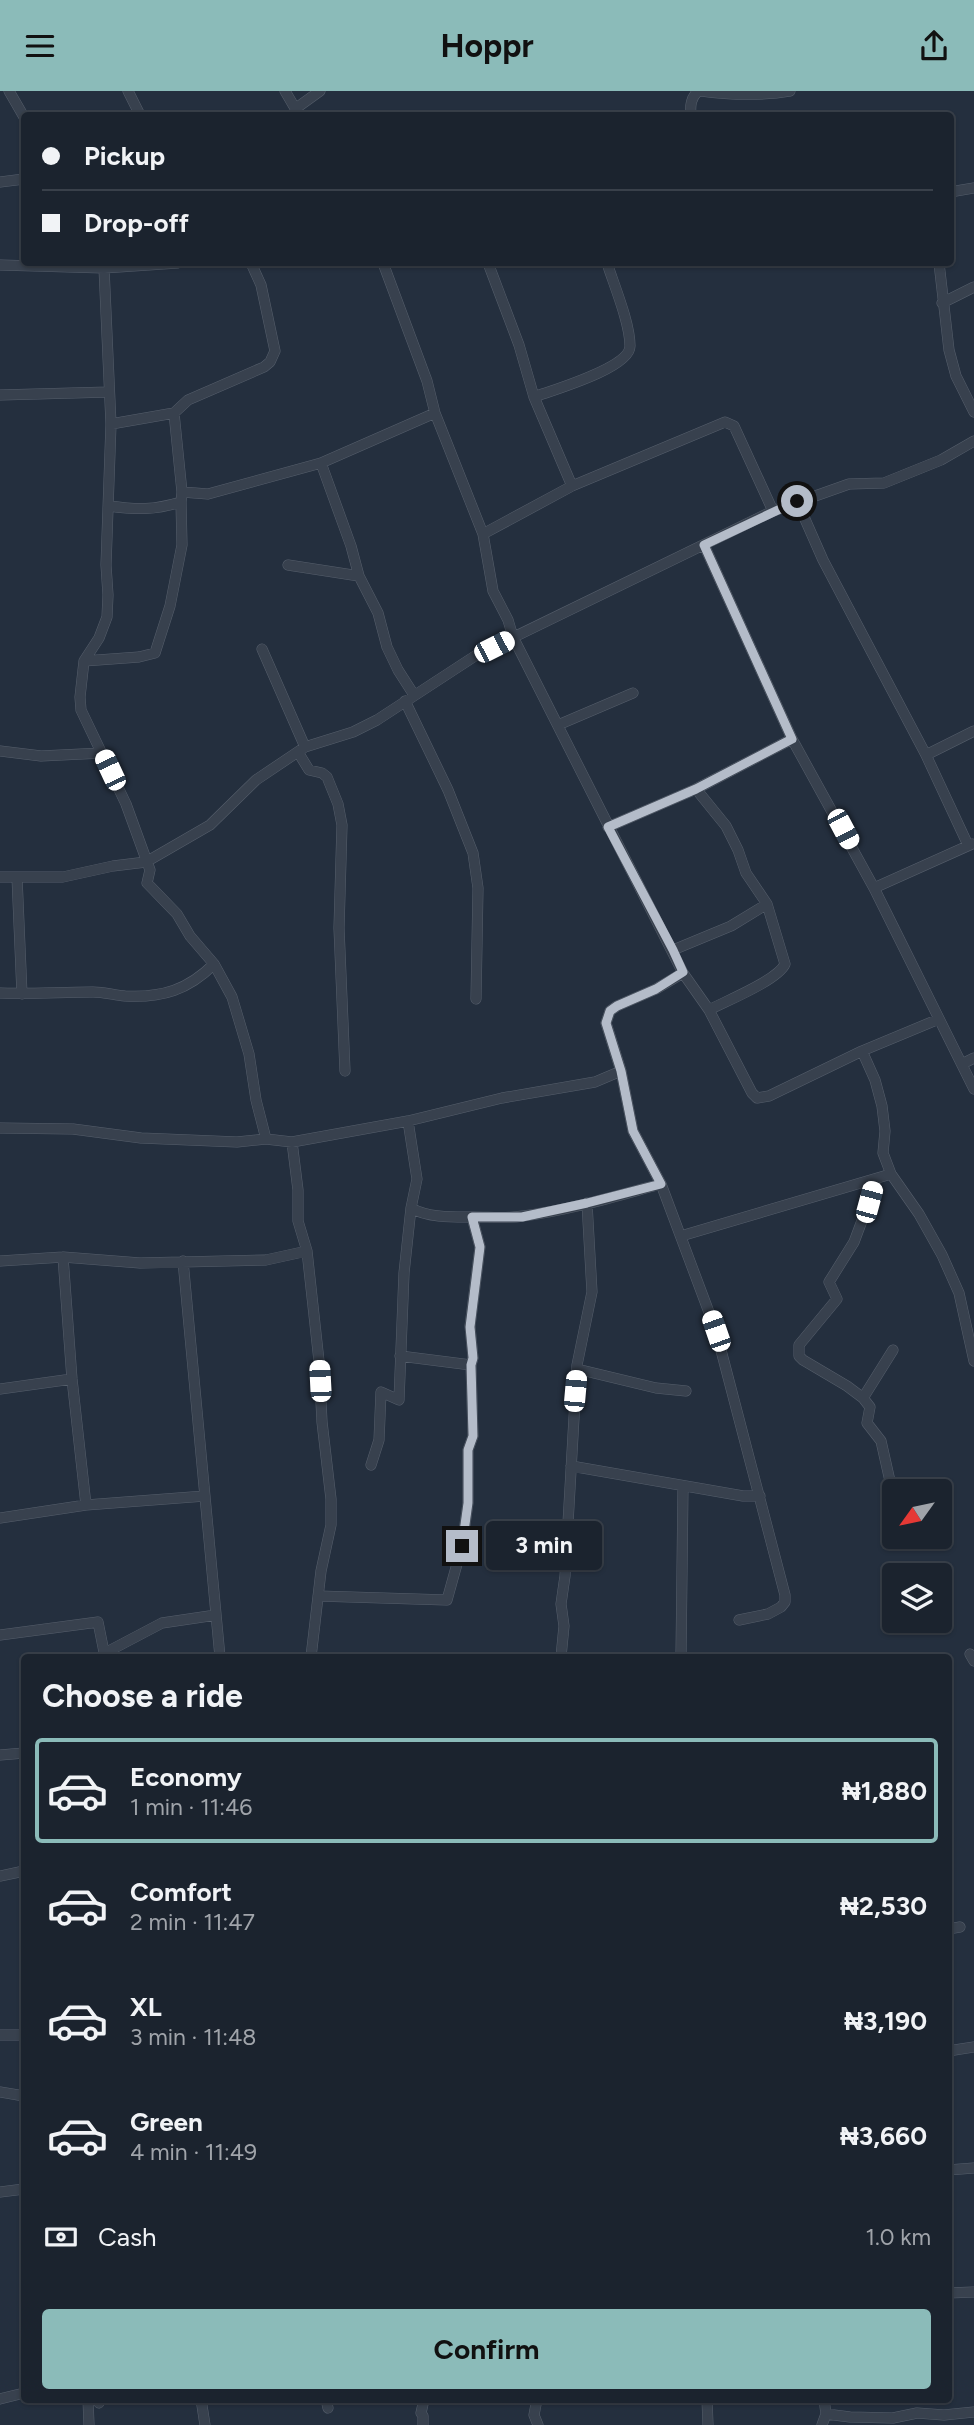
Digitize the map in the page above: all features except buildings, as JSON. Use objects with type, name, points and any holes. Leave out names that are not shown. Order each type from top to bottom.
[{"type":"street","points":[[9,91],[21,112]]},
{"type":"street","points":[[128,91],[138,112]]},
{"type":"street","points":[[285,91],[297,112],[320,91]]},
{"type":"street","points":[[691,112],[690,106],[700,91],[766,95],[790,91]]},
{"type":"street","points":[[0,182],[21,179]]},
{"type":"street","points":[[954,191],[974,188]]},
{"type":"street","points":[[0,265],[21,266]]},
{"type":"street","points":[[35,266],[134,266]]},
{"type":"street","points":[[111,423],[174,413],[188,400],[264,366],[273,357],[275,351],[261,285],[252,266]]},
{"type":"street","points":[[384,266],[427,381],[435,414],[483,534],[494,591],[508,619],[513,637],[683,972],[709,1010],[752,1094],[757,1098],[769,1097],[862,1051],[939,1019]]},
{"type":"street","points":[[489,266],[519,345],[534,397],[572,486]]},
{"type":"street","points":[[534,397],[616,365],[628,352],[628,335],[608,266]]},
{"type":"street","points":[[939,266],[952,363],[974,412]]},
{"type":"street","points":[[104,268],[111,423],[107,617],[99,638],[85,661],[81,710],[126,804],[150,870],[147,883],[177,914],[190,936],[214,964],[232,997],[249,1054],[256,1100],[266,1139]]},
{"type":"street","points":[[942,303],[974,287]]},
{"type":"street","points":[[0,395],[108,393]]},
{"type":"street","points":[[85,661],[139,657],[155,653],[170,606],[181,545],[182,497],[174,413]]},
{"type":"street","points":[[109,506],[137,510],[159,508],[182,497],[208,494],[321,464],[435,414]]},
{"type":"street","points":[[483,534],[572,486],[725,422],[734,426],[773,511]]},
{"type":"street","points":[[0,877],[63,877],[146,862],[210,825],[256,780],[301,750],[353,732],[377,720],[409,698],[430,688],[475,656],[773,511],[849,484],[884,483],[940,460],[974,442]]},
{"type":"street","points":[[321,464],[359,576],[378,613],[387,647],[449,790],[473,853],[478,888],[476,999]]},
{"type":"street","points":[[797,501],[823,560],[971,844],[874,888]]},
{"type":"street","points":[[704,545],[792,739],[874,888],[974,1089]]},
{"type":"street","points":[[288,565],[359,576]]},
{"type":"street","points":[[262,649],[309,770],[327,777],[338,804],[342,825],[339,928],[345,1071]]},
{"type":"street","points":[[558,725],[633,693]]},
{"type":"street","points":[[926,755],[974,731]]},
{"type":"street","points":[[608,827],[696,789],[792,739]]},
{"type":"street","points":[[0,751],[41,756],[102,753]]},
{"type":"street","points":[[696,789],[726,826],[746,873],[767,904],[781,945],[784,967],[769,979],[709,1010]]},
{"type":"street","points":[[17,877],[22,994]]},
{"type":"street","points":[[673,950],[730,926],[767,904]]},
{"type":"street","points":[[0,993],[96,992],[125,996],[162,994],[187,987],[214,964]]},
{"type":"street","points":[[683,972],[656,989],[610,1011],[606,1023],[621,1071],[633,1131],[661,1184],[716,1331],[785,1602],[768,1614],[739,1620]]},
{"type":"street","points":[[917,1027],[933,1007]]},
{"type":"street","points":[[862,1051],[875,1080],[882,1106],[885,1131],[883,1153],[891,1174],[919,1214],[942,1255],[959,1293],[974,1360]]},
{"type":"street","points":[[962,1064],[974,1058]]},
{"type":"street","points":[[0,1128],[73,1129],[141,1138],[237,1142],[266,1139],[292,1142],[408,1121],[502,1098],[595,1081],[621,1071]]},
{"type":"street","points":[[370,1465],[379,1440],[381,1392],[399,1400],[411,1208],[417,1179],[408,1121]]},
{"type":"street","points":[[292,1142],[298,1190],[298,1221],[307,1251],[331,1499],[331,1525],[318,1596],[312,1654]]},
{"type":"street","points":[[681,1236],[891,1174]]},
{"type":"street","points":[[876,1179],[854,1242],[830,1282],[837,1299],[806,1335],[798,1350],[803,1360],[826,1372],[863,1398],[870,1407],[867,1423],[881,1441],[890,1479]]},
{"type":"street","points":[[411,1208],[421,1214],[455,1218],[522,1217],[661,1184]]},
{"type":"street","points":[[561,1654],[564,1626],[561,1604],[577,1369],[592,1292],[587,1203]]},
{"type":"street","points":[[318,1596],[447,1600],[462,1546],[468,1503],[468,1450],[473,1436],[473,1358],[470,1327],[480,1247],[472,1217]]},
{"type":"street","points":[[0,1261],[63,1257],[140,1263],[266,1260],[307,1251]]},
{"type":"street","points":[[63,1257],[72,1379],[86,1505]]},
{"type":"street","points":[[183,1261],[220,1654]]},
{"type":"street","points":[[863,1398],[893,1350]]},
{"type":"street","points":[[400,1356],[471,1365]]},
{"type":"street","points":[[577,1369],[656,1388],[686,1391]]},
{"type":"street","points":[[0,1389],[72,1379]]},
{"type":"street","points":[[571,1466],[682,1486],[760,1496]]},
{"type":"street","points":[[681,1654],[682,1486]]},
{"type":"street","points":[[0,1518],[86,1505],[205,1496]]},
{"type":"street","points":[[107,1654],[162,1623],[216,1615]]},
{"type":"street","points":[[0,1635],[99,1622],[105,1654]]},
{"type":"street","points":[[0,1755],[21,1753]]},
{"type":"street","points":[[0,1875],[21,1872]]},
{"type":"street","points":[[952,1928],[960,1927]]},
{"type":"street","points":[[0,2035],[21,2035]]},
{"type":"street","points":[[952,2050],[974,2047]]},
{"type":"street","points":[[0,2092],[21,2096]]},
{"type":"street","points":[[952,2170],[974,2168]]},
{"type":"street","points":[[0,2192],[21,2189]]},
{"type":"street","points":[[952,2293],[974,2293]]},
{"type":"street","points":[[0,2399],[21,2394]]},
{"type":"street","points":[[88,2403],[89,2425]]},
{"type":"street","points":[[202,2403],[205,2425]]},
{"type":"street","points":[[422,2403],[423,2425]]},
{"type":"street","points":[[536,2403],[534,2415],[538,2425]]},
{"type":"street","points":[[707,2403],[708,2425]]},
{"type":"street","points":[[822,2425],[826,2414],[825,2403]]},
{"type":"street","points":[[826,2414],[893,2418],[917,2413],[944,2415],[974,2412]]},
{"type":"route","points":[[462,1546],[468,1503],[468,1450],[473,1436],[473,1358],[470,1327],[480,1247],[472,1217],[522,1217],[661,1184],[633,1131],[621,1071],[606,1023],[610,1011],[617,1006],[656,989],[683,972],[608,827],[696,789],[792,739],[704,545],[797,501]]}]
